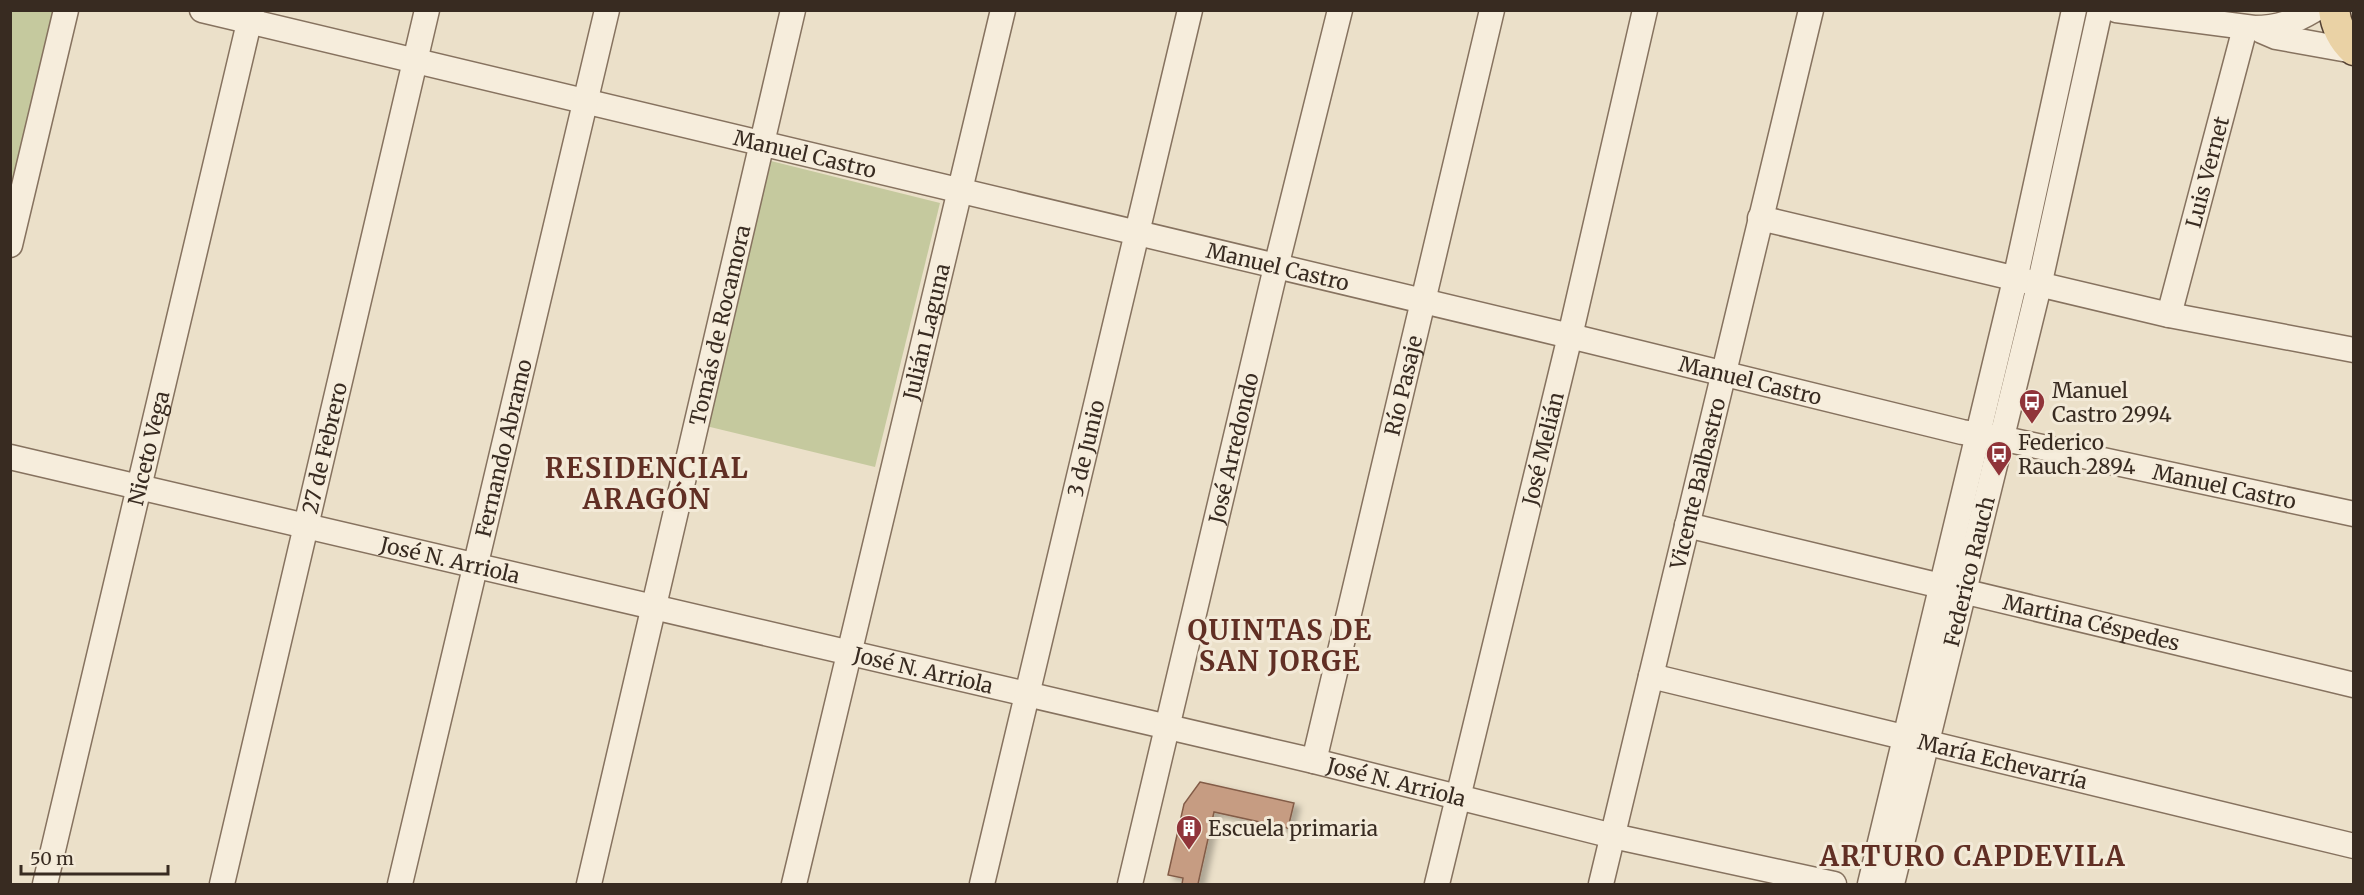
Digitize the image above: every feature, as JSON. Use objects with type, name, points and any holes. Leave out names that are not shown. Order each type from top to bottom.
[{"type":"main road","points":[[2334,10],[2342,37],[2354,50]]},
{"type":"street","points":[[10,245],[66,10]]},
{"type":"street","name":"Manuel Castro","points":[[202,10],[251,16],[415,61],[1570,336],[1962,432],[2354,514]]},
{"type":"street","name":"27 de Febrero","points":[[222,885],[427,10]]},
{"type":"street","name":"Fernando Abramo","points":[[400,885],[607,10]]},
{"type":"street","name":"Tomás de Rocamora","points":[[589,885],[793,10]]},
{"type":"street","name":"Julián Laguna","points":[[794,885],[1003,10]]},
{"type":"street","name":"3 de Junio","points":[[982,885],[1190,10]]},
{"type":"street","name":"José Arredondo","points":[[1130,885],[1276,267],[1340,10]]},
{"type":"street","name":"Río Pasaje","points":[[1314,761],[1492,10]]},
{"type":"street","name":"José Melián","points":[[1437,885],[1570,336],[1645,10]]},
{"type":"street","name":"Vicente Balbastro","points":[[1601,885],[1811,10]]},
{"type":"street","name":"Federico Rauch","points":[[1892,885],[1917,740],[1989,436],[2015,280],[2074,10]]},
{"type":"street","name":"Federico Rauch","points":[[1989,436],[2039,286],[2100,10]]},
{"type":"street","points":[[2116,10],[2249,28],[2272,28],[2287,25],[2314,10]]},
{"type":"street","name":"Niceto Vega","points":[[45,885],[251,16]]},
{"type":"street","points":[[2249,28],[2276,37],[2354,50]]},
{"type":"street","name":"Luis Vernet","points":[[2169,315],[2249,28]]},
{"type":"street","points":[[1760,218],[2169,315],[2354,350]]},
{"type":"street","name":"José N. Arriola","points":[[10,457],[1314,761],[1613,836],[1834,885]]},
{"type":"street","name":"Martina Céspedes","points":[[1687,525],[2354,685]]},
{"type":"street","name":"María Echevarría","points":[[1650,676],[2354,846]]},
{"type":"street","name":"Federico Rauch","points":[[1870,885],[1917,740]]},
{"type":"green space","points":[[10,11],[53,11],[11,189]]},
{"type":"green space","points":[[771,161],[940,203],[875,467],[706,426]]},
{"type":"building","name":"Escuela primaria","points":[[1200,782],[1294,803],[1288,828],[1214,812],[1198,884],[1182,884],[1183,878],[1168,875],[1184,804]]},
{"type":"place","name":"Manuel Castro 2994","points":[[2032,425]]},
{"type":"place","name":"Federico Rauch 2894","points":[[1999,477]]},
{"type":"place","name":"Escuela primaria","points":[[1189,851]]},
{"type":"district","name":"RESIDENCIAL ARAGÓN","points":[[647,484]]},
{"type":"district","name":"QUINTAS DE SAN JORGE","points":[[1280,646]]},
{"type":"district","name":"ARTURO CAPDEVILA","points":[[1973,856]]}]
